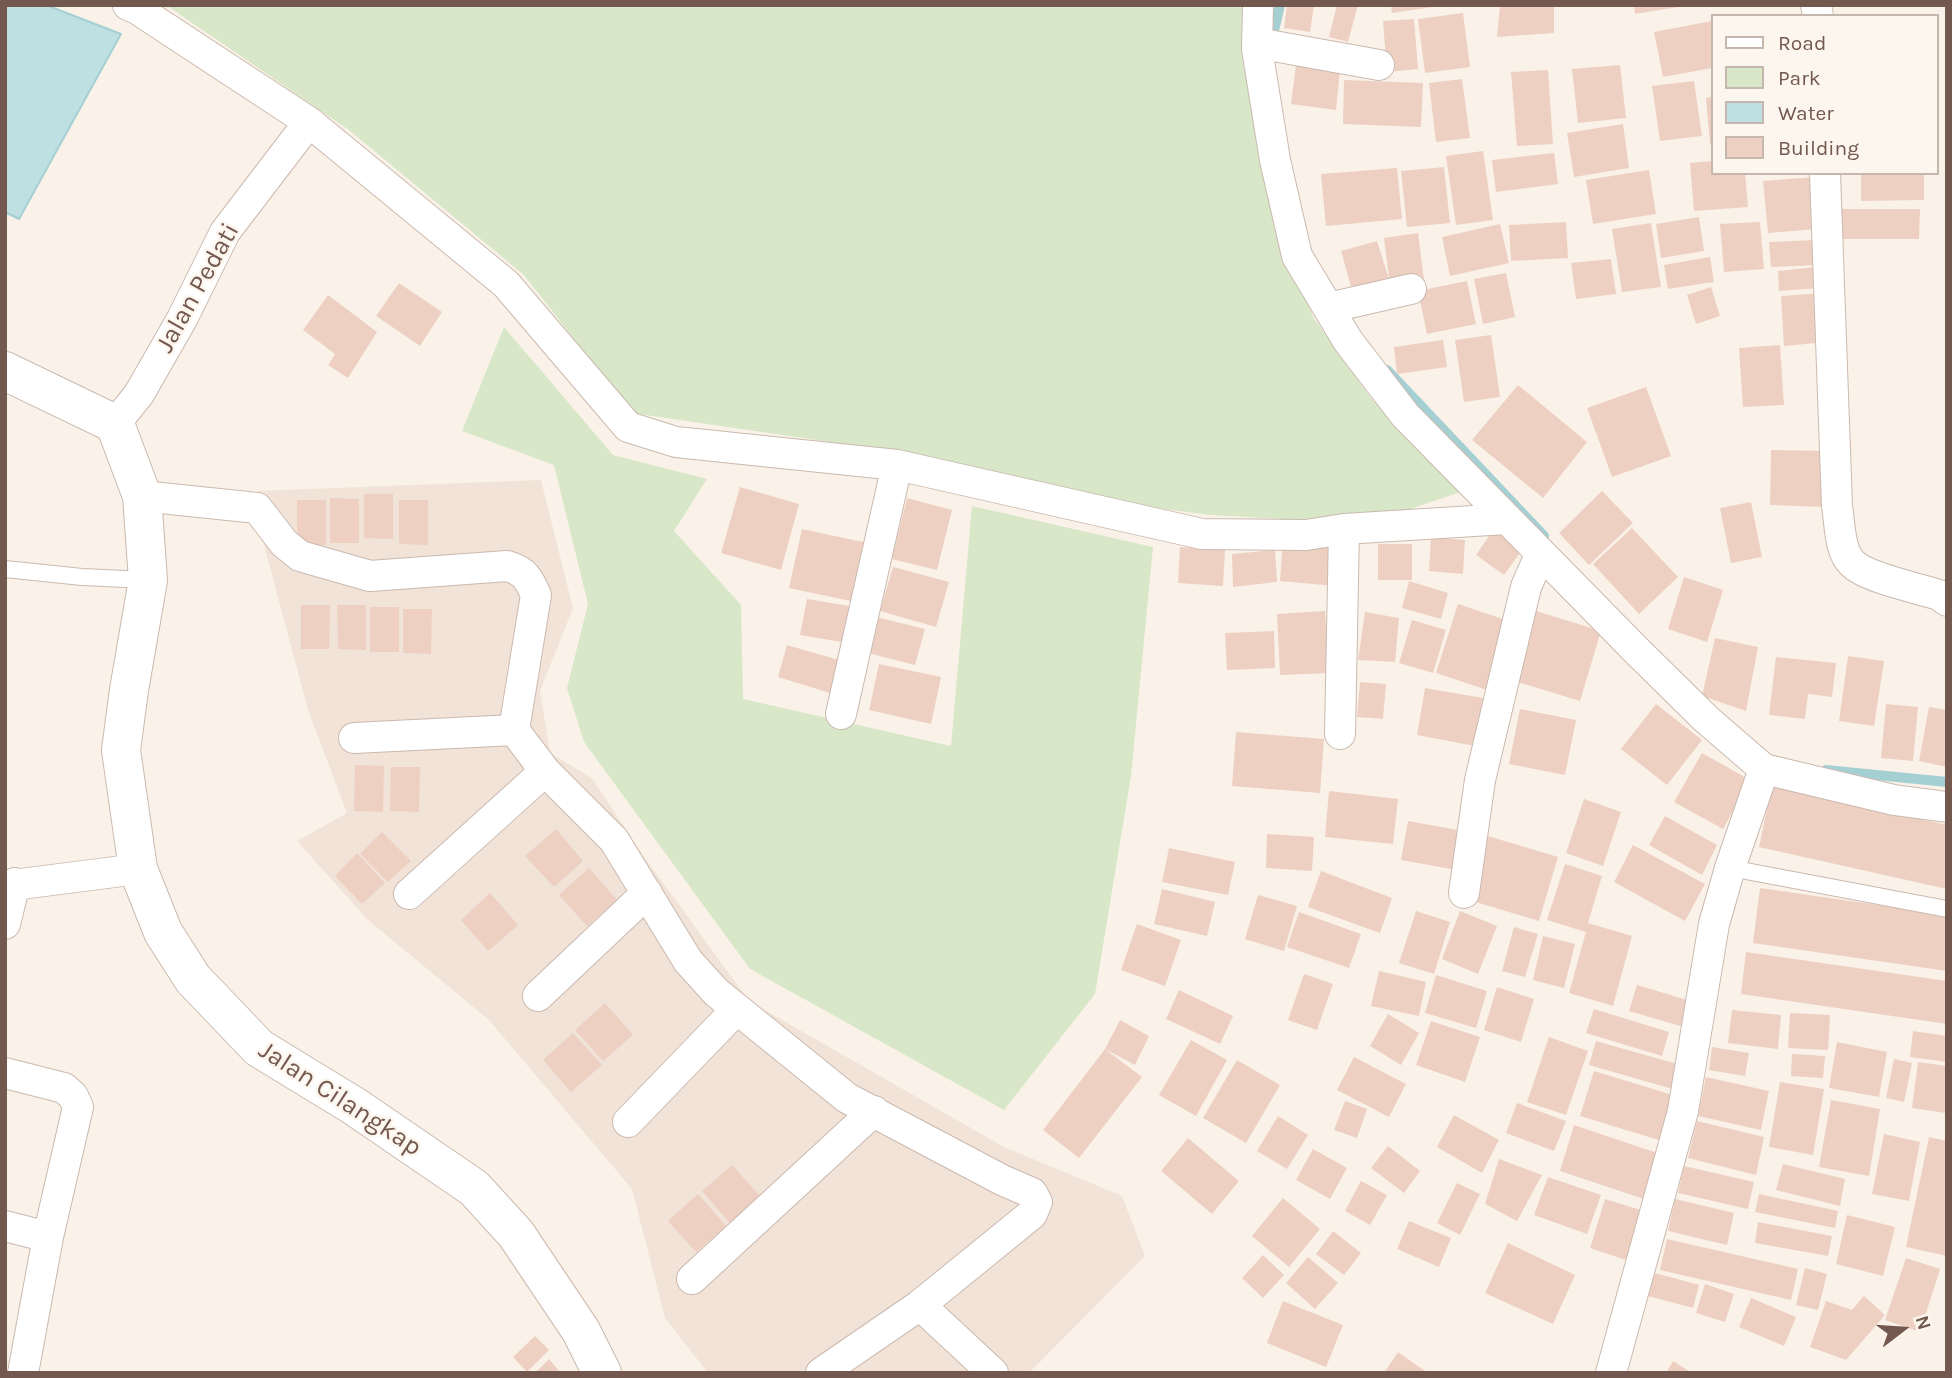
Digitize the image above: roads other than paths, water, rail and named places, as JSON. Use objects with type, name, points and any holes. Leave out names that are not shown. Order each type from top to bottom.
[{"type":"street","points":[[128,5],[159,14],[309,122],[506,284],[628,427],[676,442],[897,465],[1202,534],[1306,535],[1344,529],[1506,519]]},
{"type":"street","points":[[1258,5],[1266,45],[1275,160],[1297,256],[1339,305],[1348,341],[1405,415],[1540,555],[1706,719],[1764,769],[1894,800],[1947,807]]},
{"type":"street","points":[[1266,45],[1380,65]]},
{"type":"street","name":"Jalan Pedati","points":[[115,424],[139,394],[182,319],[225,232],[309,122]]},
{"type":"street","points":[[1825,175],[1837,506],[1843,542],[1851,562],[1866,572],[1939,595],[1947,601]]},
{"type":"street","points":[[1339,305],[1411,289]]},
{"type":"street","points":[[5,371],[115,424]]},
{"type":"street","name":"Jalan Cilangkap","points":[[115,424],[142,496],[148,580],[121,750],[138,869],[163,932],[193,979],[259,1048],[354,1105],[474,1188],[516,1234],[581,1331],[603,1373]]},
{"type":"street","points":[[841,714],[897,465]]},
{"type":"street","points":[[142,496],[257,508],[284,542],[300,556],[370,576],[507,566],[518,569],[528,577],[536,594],[514,730],[545,771],[614,840],[688,961],[736,1010],[847,1098],[1002,1180],[1032,1193],[1037,1202],[1032,1214],[920,1305],[821,1373]]},
{"type":"street","points":[[1340,734],[1344,529]]},
{"type":"street","points":[[1464,893],[1480,780],[1526,587],[1540,555]]},
{"type":"street","points":[[354,738],[514,730]]},
{"type":"street","points":[[1611,1373],[1683,1111],[1714,924],[1764,769]]},
{"type":"street","points":[[409,894],[545,771]]},
{"type":"street","points":[[5,924],[10,884],[138,869]]},
{"type":"street","points":[[538,996],[647,892]]},
{"type":"street","points":[[628,1122],[736,1010]]},
{"type":"street","points":[[5,1073],[64,1088],[73,1096],[78,1107],[48,1237],[23,1373],[5,1368]]},
{"type":"street","points":[[692,1279],[874,1111]]},
{"type":"street","points":[[5,1226],[48,1237]]},
{"type":"street","points":[[920,1305],[993,1373]]},
{"type":"lane","points":[[5,569],[82,578],[148,580]]},
{"type":"lane","points":[[1730,868],[1947,909]]},
{"type":"water","points":[[5,5],[46,5],[121,34],[19,219],[5,212]]},
{"type":"waterway","points":[[1271,44],[1280,5]]},
{"type":"waterway","points":[[1387,370],[1544,536]]},
{"type":"waterway","points":[[1826,770],[1947,782]]}]
